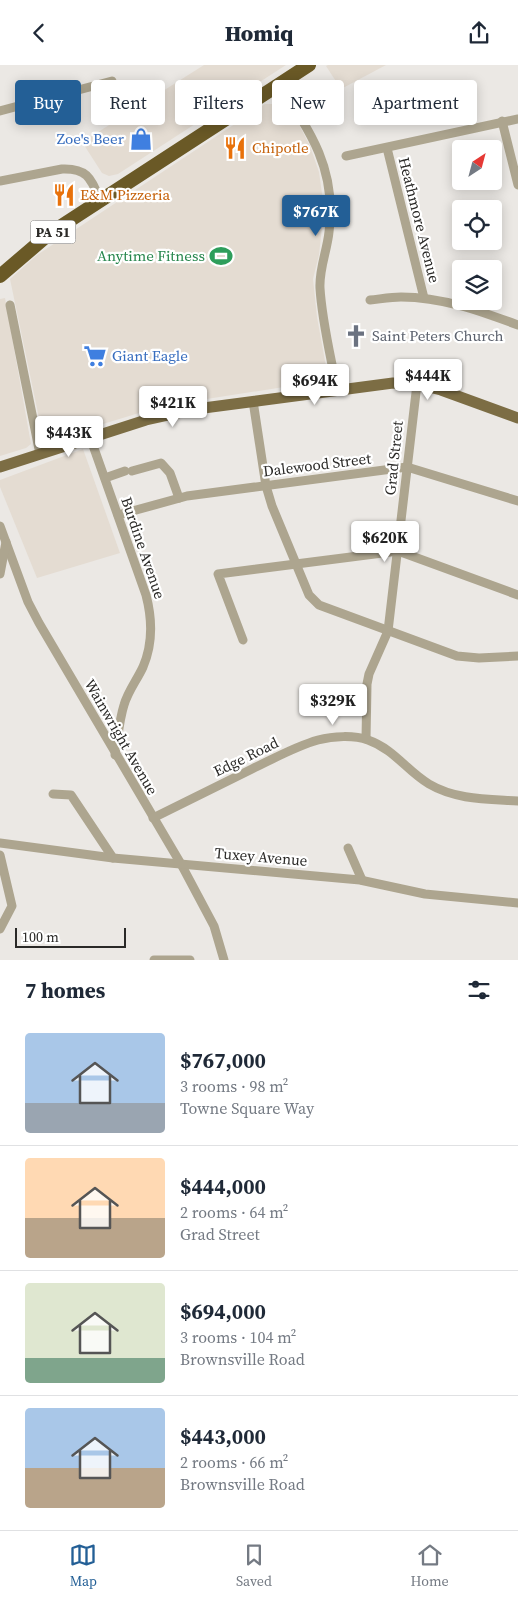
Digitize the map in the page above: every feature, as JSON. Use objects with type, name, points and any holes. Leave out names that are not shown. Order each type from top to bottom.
[{"type":"highway","name":"PA 51","points":[[285,80],[309,65]]},
{"type":"highway","name":"PA 51","points":[[0,276],[48,234],[272,88]]},
{"type":"main road","points":[[0,467],[146,420],[196,409],[393,383],[417,385],[464,398],[518,418]]},
{"type":"street","points":[[0,111],[91,87]]},
{"type":"street","points":[[346,156],[518,119]]},
{"type":"street","points":[[502,121],[518,185]]},
{"type":"street","points":[[305,125],[320,153],[327,180],[330,203],[329,231],[320,273],[320,289],[337,390]]},
{"type":"street","name":"Heathmore Avenue","points":[[387,148],[424,298]]},
{"type":"street","points":[[0,181],[72,168],[83,172],[91,179],[100,200]]},
{"type":"street","points":[[370,300],[400,297],[450,302],[518,325]]},
{"type":"street","points":[[10,305],[40,454]]},
{"type":"street","name":"Grad Street","points":[[366,739],[367,684],[369,674],[388,631],[417,385]]},
{"type":"street","points":[[253,401],[266,486],[272,506],[309,595],[319,605],[457,656],[479,658],[518,656]]},
{"type":"street","name":"Burdine Avenue","points":[[90,437],[150,610],[149,647],[144,665],[124,703],[115,755]]},
{"type":"street","points":[[105,478],[161,463],[170,473],[179,498]]},
{"type":"street","name":"Dalewood Street","points":[[118,515],[179,498],[407,467],[518,501]]},
{"type":"street","name":"Wainwright Avenue","points":[[0,526],[28,602],[115,755],[181,864],[214,926],[224,960]]},
{"type":"street","points":[[0,574],[6,542]]},
{"type":"street","points":[[243,640],[218,574],[398,551],[518,595]]},
{"type":"street","name":"Edge Road","points":[[153,818],[274,758],[318,740],[337,737],[366,739],[396,755],[428,784],[441,790],[463,797],[518,801]]},
{"type":"street","points":[[53,794],[70,795],[112,857]]},
{"type":"street","name":"Tuxey Avenue","points":[[0,843],[112,857],[362,880],[425,894],[518,903]]},
{"type":"street","points":[[348,848],[362,880]]},
{"type":"street","points":[[0,855],[12,906],[0,929]]},
{"type":"street","points":[[154,960],[190,960]]},
{"type":"shaded area","points":[[204,65],[286,65],[262,81],[180,80]]},
{"type":"shaded area","points":[[386,65],[358,80],[354,80],[354,82],[344,87],[344,80],[335,80],[326,66]]},
{"type":"shaded area","points":[[175,83],[175,125],[194,125],[118,174],[109,176],[102,173],[84,145],[87,139],[109,125],[165,125],[165,90]]},
{"type":"shaded area","points":[[272,104],[272,125],[299,125],[310,146],[319,172],[324,208],[319,255],[313,279],[317,317],[327,372],[322,381],[162,406],[44,442],[10,279],[37,255],[233,125],[262,125],[262,106]]},
{"type":"shaded area","points":[[5,298],[31,444],[26,448],[0,456],[0,299]]},
{"type":"shaded area","points":[[83,449],[120,553],[37,578],[0,487],[0,480]]},
{"type":"place","name":"Zoe's Beer","points":[[141,139]]},
{"type":"place","name":"Chipotle","points":[[235,148]]},
{"type":"place","name":"E&M Pizzeria","points":[[64,195]]},
{"type":"place","name":"Anytime Fitness","points":[[221,256]]},
{"type":"place","name":"Saint Peters Church","points":[[356,336]]},
{"type":"place","name":"Giant Eagle","points":[[95,356]]}]
